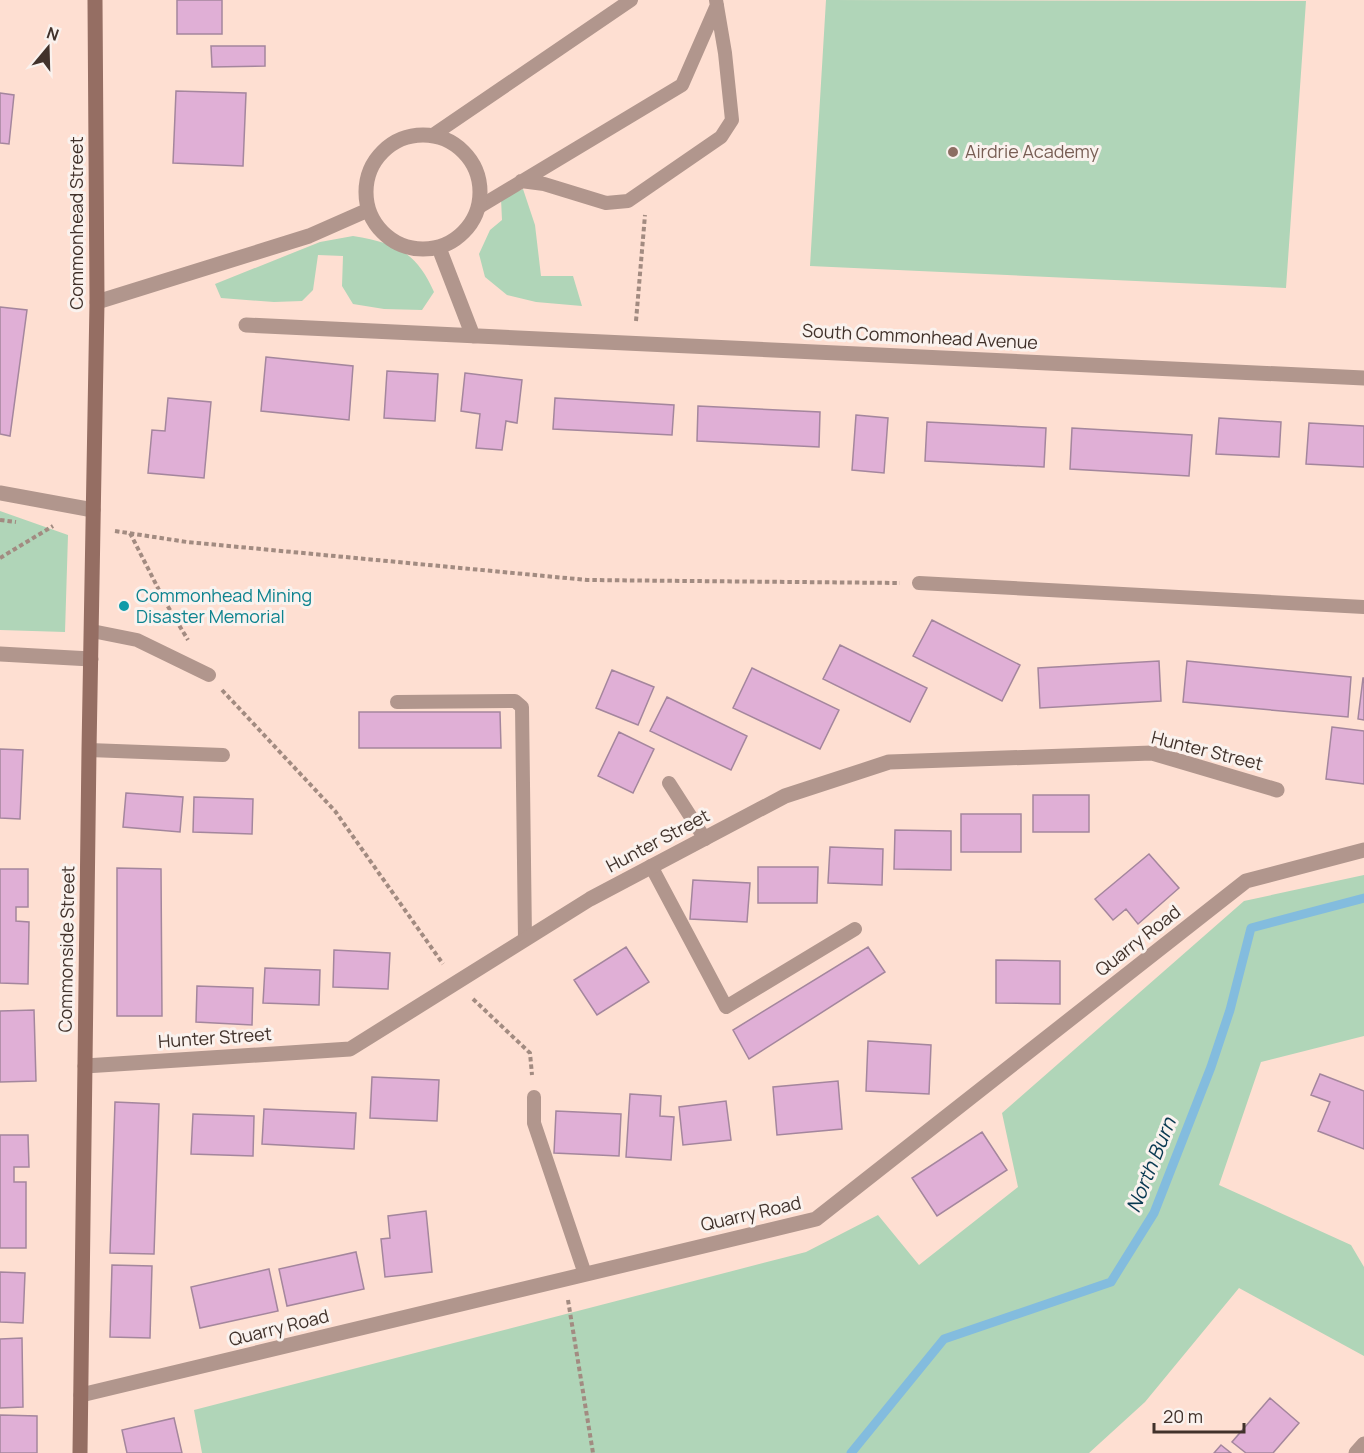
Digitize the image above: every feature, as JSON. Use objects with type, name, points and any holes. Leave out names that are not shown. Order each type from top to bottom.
[{"type":"main road","name":"Commonhead Street","points":[[94,446],[97,302],[95,0]]},
{"type":"main road","name":"Commonside Street","points":[[80,1453],[94,446]]},
{"type":"street","points":[[413,135],[433,135],[451,142],[466,154],[476,170],[481,188],[479,207],[470,225],[456,239],[439,248],[422,250],[404,247],[388,238],[376,225],[368,210],[365,190],[369,171],[379,154],[395,141],[413,135]]},
{"type":"street","points":[[97,302],[309,236],[368,210]]},
{"type":"street","points":[[439,248],[473,336]]},
{"type":"street","name":"South Commonhead Avenue","points":[[246,325],[1364,378]]},
{"type":"street","points":[[0,493],[93,510]]},
{"type":"street","points":[[0,654],[92,659]]},
{"type":"street","name":"Hunter Street","points":[[85,1066],[350,1049],[590,898],[785,796],[889,762],[1152,753],[1277,790]]},
{"type":"street","name":"Quarry Road","points":[[81,1395],[816,1219],[1246,881],[1364,850]]},
{"type":"street","points":[[1356,1453],[1364,1444]]},
{"type":"lane","points":[[433,135],[632,0]]},
{"type":"lane","points":[[521,181],[544,184],[606,203],[628,201],[720,137],[732,120],[716,2]]},
{"type":"lane","points":[[479,207],[682,85],[716,2]]},
{"type":"lane","points":[[919,583],[1364,607]]},
{"type":"lane","points":[[92,631],[136,640],[208,675]]},
{"type":"lane","points":[[398,702],[514,701],[522,707],[525,939]]},
{"type":"lane","points":[[89,750],[223,755]]},
{"type":"lane","points":[[669,783],[705,839]]},
{"type":"lane","points":[[651,866],[726,1007],[855,929]]},
{"type":"lane","points":[[534,1097],[534,1123],[585,1274]]},
{"type":"path","points":[[636,324],[647,187]]},
{"type":"path","points":[[0,558],[55,525]]},
{"type":"path","points":[[93,528],[199,543],[587,580],[919,583]]},
{"type":"path","points":[[130,533],[164,600],[208,675],[334,812],[456,983],[530,1053],[534,1097]]},
{"type":"path","points":[[564,1279],[593,1453]]},
{"type":"green space","points":[[826,0],[1306,1],[1286,288],[810,266]]},
{"type":"green space","points":[[523,189],[535,225],[541,276],[573,276],[582,306],[536,302],[507,295],[485,277],[479,254],[490,230],[502,220],[501,199]]},
{"type":"green space","points":[[353,236],[392,246],[412,258],[420,267],[434,292],[422,310],[384,309],[353,304],[342,286],[343,256],[318,255],[313,290],[302,301],[274,302],[221,298],[215,284],[320,242]]},
{"type":"green space","points":[[0,511],[68,535],[65,632],[0,630]]},
{"type":"green space","points":[[1364,875],[1364,1036],[1261,1062],[1219,1185],[1351,1245],[1364,1267],[1364,1356],[1239,1288],[1145,1402],[1089,1453],[202,1453],[194,1410],[806,1252],[878,1215],[919,1265],[1018,1187],[1002,1113],[1244,901]]},
{"type":"building","points":[[177,0],[222,0],[222,34],[177,34]]},
{"type":"building","points":[[211,46],[265,46],[265,66],[212,67]]},
{"type":"building","points":[[176,91],[246,93],[243,166],[173,163]]},
{"type":"building","points":[[0,93],[14,95],[9,144],[0,143]]},
{"type":"building","points":[[0,307],[27,310],[10,436],[0,434]]},
{"type":"building","points":[[266,357],[353,366],[349,420],[261,411]]},
{"type":"building","points":[[387,371],[438,374],[435,421],[384,418]]},
{"type":"building","points":[[465,373],[522,380],[517,423],[506,421],[502,450],[476,448],[480,414],[461,411]]},
{"type":"building","points":[[168,398],[211,402],[204,478],[148,473],[152,430],[165,431]]},
{"type":"building","points":[[555,398],[674,405],[672,435],[553,429]]},
{"type":"building","points":[[698,406],[820,412],[819,447],[697,441]]},
{"type":"building","points":[[856,415],[888,418],[884,473],[852,470]]},
{"type":"building","points":[[1219,418],[1281,422],[1279,457],[1216,454]]},
{"type":"building","points":[[927,422],[1046,428],[1044,467],[925,461]]},
{"type":"building","points":[[1309,423],[1364,426],[1364,467],[1306,464]]},
{"type":"building","points":[[1072,428],[1192,435],[1189,476],[1070,469]]},
{"type":"building","points":[[932,620],[1020,665],[1002,701],[913,656]]},
{"type":"building","points":[[840,645],[927,688],[910,722],[823,679]]},
{"type":"building","points":[[1159,661],[1161,701],[1040,708],[1038,668]]},
{"type":"building","points":[[1187,661],[1351,677],[1348,717],[1183,702]]},
{"type":"building","points":[[752,668],[839,710],[820,749],[733,708]]},
{"type":"building","points":[[612,670],[654,687],[638,725],[596,708]]},
{"type":"building","points":[[1364,678],[1364,720],[1358,719]]},
{"type":"building","points":[[667,697],[747,736],[731,770],[650,731]]},
{"type":"building","points":[[359,712],[500,712],[501,748],[359,748]]},
{"type":"building","points":[[1332,727],[1364,731],[1364,784],[1326,779]]},
{"type":"building","points":[[619,732],[654,749],[633,793],[598,776]]},
{"type":"building","points":[[0,749],[23,750],[20,819],[0,818]]},
{"type":"building","points":[[126,793],[183,797],[180,832],[123,827]]},
{"type":"building","points":[[1033,795],[1089,795],[1089,832],[1033,832]]},
{"type":"building","points":[[194,797],[253,799],[252,834],[193,832]]},
{"type":"building","points":[[961,814],[1021,814],[1021,852],[961,852]]},
{"type":"building","points":[[895,830],[951,831],[951,870],[894,869]]},
{"type":"building","points":[[830,847],[883,849],[882,885],[828,883]]},
{"type":"building","points":[[1149,854],[1179,888],[1138,924],[1126,909],[1113,920],[1095,899]]},
{"type":"building","points":[[758,867],[818,867],[817,903],[758,903]]},
{"type":"building","points":[[117,868],[161,869],[162,1016],[117,1016]]},
{"type":"building","points":[[0,869],[28,869],[28,907],[16,907],[16,921],[29,922],[28,984],[0,983]]},
{"type":"building","points":[[693,880],[750,883],[747,922],[690,919]]},
{"type":"building","points":[[626,947],[649,982],[597,1015],[574,980]]},
{"type":"building","points":[[868,947],[885,972],[749,1059],[733,1030]]},
{"type":"building","points":[[334,950],[390,953],[388,989],[333,987]]},
{"type":"building","points":[[996,960],[1060,961],[1060,1004],[996,1003]]},
{"type":"building","points":[[265,968],[320,970],[319,1005],[263,1003]]},
{"type":"building","points":[[197,986],[253,988],[252,1025],[196,1022]]},
{"type":"building","points":[[34,1010],[36,1081],[0,1082],[0,1011]]},
{"type":"building","points":[[868,1041],[931,1045],[929,1094],[866,1091]]},
{"type":"building","points":[[1320,1074],[1364,1091],[1364,1149],[1318,1131],[1330,1102],[1311,1095]]},
{"type":"building","points":[[372,1077],[439,1080],[437,1121],[370,1118]]},
{"type":"building","points":[[838,1081],[842,1129],[777,1135],[773,1087]]},
{"type":"building","points":[[630,1094],[661,1096],[660,1116],[674,1117],[671,1160],[626,1157]]},
{"type":"building","points":[[726,1101],[731,1140],[683,1145],[679,1107]]},
{"type":"building","points":[[115,1102],[159,1104],[154,1254],[110,1253]]},
{"type":"building","points":[[264,1109],[356,1113],[354,1149],[262,1144]]},
{"type":"building","points":[[556,1111],[621,1114],[619,1156],[554,1153]]},
{"type":"building","points":[[193,1114],[254,1116],[253,1156],[191,1154]]},
{"type":"building","points":[[982,1132],[1007,1170],[937,1216],[912,1178]]},
{"type":"building","points":[[0,1135],[28,1135],[29,1167],[14,1167],[14,1182],[26,1182],[26,1248],[0,1248]]},
{"type":"building","points":[[426,1211],[432,1272],[385,1277],[381,1239],[390,1238],[388,1216]]},
{"type":"building","points":[[356,1252],[364,1289],[287,1306],[279,1269]]},
{"type":"building","points":[[112,1265],[152,1266],[150,1338],[110,1337]]},
{"type":"building","points":[[269,1269],[278,1311],[200,1328],[191,1287]]},
{"type":"building","points":[[0,1272],[25,1273],[23,1323],[0,1322]]},
{"type":"building","points":[[22,1338],[23,1407],[0,1408],[0,1339]]},
{"type":"building","points":[[1270,1398],[1299,1423],[1273,1453],[1246,1453],[1232,1442]]},
{"type":"building","points":[[0,1415],[37,1416],[37,1453],[0,1453]]},
{"type":"building","points":[[174,1418],[182,1453],[127,1453],[122,1430]]},
{"type":"building","points":[[1221,1445],[1231,1453],[1214,1453]]},
{"type":"waterway","name":"North Burn","points":[[851,1453],[944,1339],[1111,1282],[1154,1213],[1211,1067],[1230,1010],[1251,928],[1364,898]]},
{"type":"place","name":"Airdrie Academy","points":[[953,152]]},
{"type":"place","name":"Commonhead Mining Disaster Memorial","points":[[124,606]]}]
